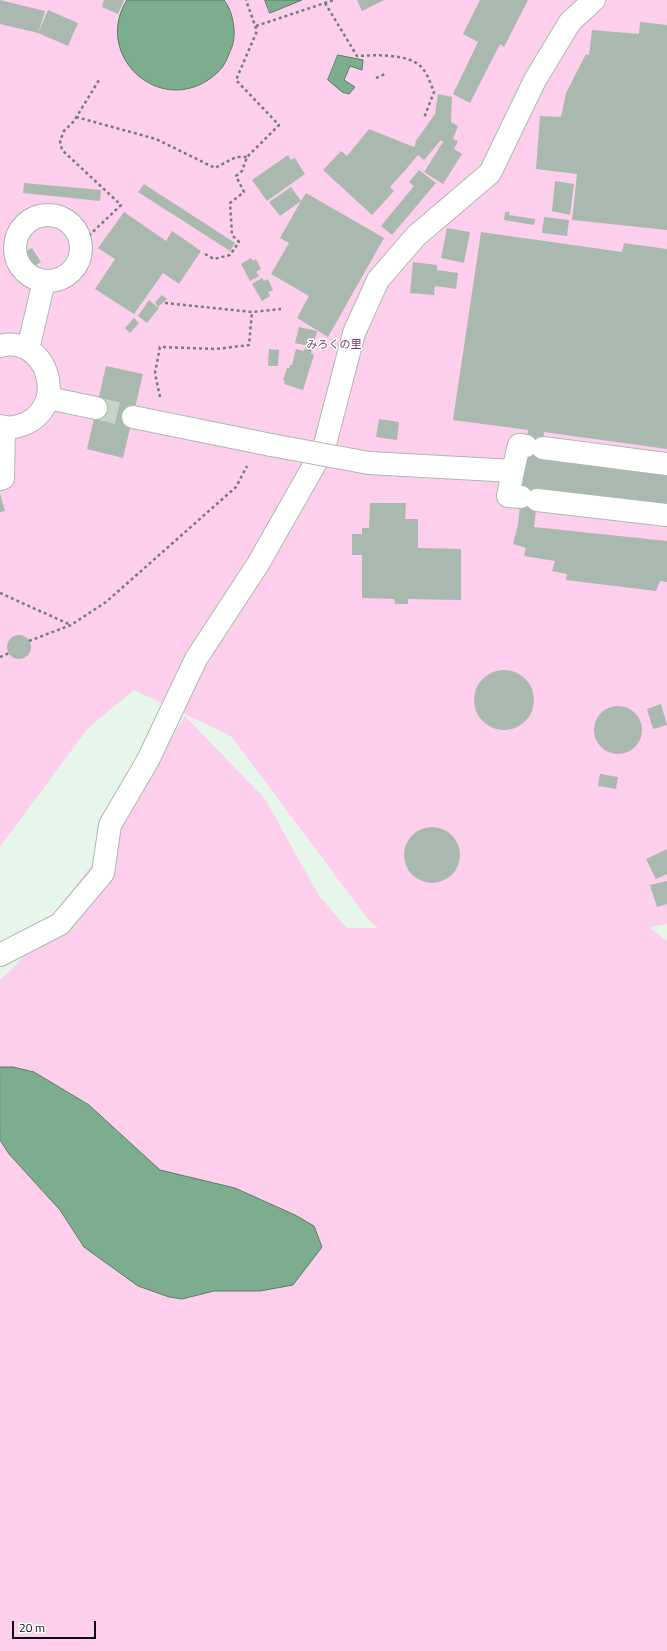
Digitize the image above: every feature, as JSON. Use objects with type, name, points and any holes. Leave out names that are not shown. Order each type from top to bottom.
[{"type":"street","points":[[0,954],[60,924],[104,873],[110,825],[148,760],[196,659],[258,564],[324,448],[354,333],[378,280],[416,236],[490,173],[534,80],[570,22],[594,0]]},
{"type":"street","points":[[47,215],[58,216],[67,221],[80,239],[80,244],[81,249],[79,260],[74,269],[65,277],[55,281],[44,281],[33,278],[24,272],[8,247],[16,241],[20,230],[28,222],[37,217],[47,215]]},
{"type":"street","points":[[28,349],[44,281]]},
{"type":"street","points":[[0,346],[15,345],[28,349],[38,357],[46,370],[50,383],[48,398],[42,410],[31,420],[19,426],[2,427],[4,478],[0,478]]},
{"type":"street","points":[[48,398],[96,408]]},
{"type":"street","points":[[133,417],[368,464],[513,471]]},
{"type":"street","points":[[667,464],[519,445],[508,496],[667,516]]},
{"type":"path","points":[[205,254],[214,259],[230,255],[239,242],[232,235],[230,203],[244,192],[236,176],[242,170],[247,157],[279,125],[236,80],[257,31],[246,0]]},
{"type":"path","points":[[256,26],[334,0]]},
{"type":"path","points":[[325,3],[357,56],[379,55],[408,58],[423,69],[434,92],[424,118]]},
{"type":"path","points":[[376,78],[385,74]]},
{"type":"path","points":[[80,244],[121,205],[62,150],[60,141],[64,131],[76,117],[99,80]]},
{"type":"path","points":[[76,117],[156,139],[215,168],[236,157],[247,157]]},
{"type":"path","points":[[164,303],[252,312],[281,309]]},
{"type":"path","points":[[166,423],[155,373],[160,347],[216,349],[249,345],[252,312]]},
{"type":"path","points":[[29,641],[71,625],[106,602],[236,488],[265,444]]},
{"type":"path","points":[[0,593],[71,625]]},
{"type":"path","points":[[0,657],[9,653]]},
{"type":"green space","name":"みろくの里","points":[[0,0],[667,0],[667,924],[649,927],[667,941],[667,1651],[0,1651],[0,1140],[9,1154],[60,1210],[84,1247],[182,1299],[214,1291],[260,1291],[235,1188],[160,1170],[89,1105],[13,1067],[0,1067],[0,980],[18,963],[108,843],[185,716],[265,799],[319,896],[347,928],[378,928],[367,918],[231,736],[134,690],[88,728],[0,847]]},
{"type":"shaded area","points":[[127,0],[224,0],[232,16],[234,35],[232,47],[222,67],[205,82],[185,89],[166,89],[148,83],[134,71],[123,56],[118,39],[119,19]]},
{"type":"shaded area","points":[[265,0],[302,0],[270,13]]},
{"type":"shaded area","points":[[338,55],[363,60],[362,70],[350,66],[344,80],[355,87],[349,94],[342,92],[328,80]]},
{"type":"shaded area","points":[[0,1067],[13,1067],[34,1072],[89,1105],[160,1170],[235,1188],[295,1215],[314,1226],[322,1247],[293,1285],[260,1291],[214,1291],[182,1299],[169,1297],[138,1286],[84,1247],[60,1210],[9,1154],[0,1140]]},
{"type":"building","points":[[0,0],[45,11],[38,33],[0,24]]},
{"type":"building","points":[[104,0],[124,0],[118,14],[102,7]]},
{"type":"building","points":[[357,0],[384,0],[362,11]]},
{"type":"building","points":[[480,0],[528,0],[504,47],[500,44],[470,103],[453,94],[478,42],[463,34]]},
{"type":"building","points":[[48,10],[78,23],[68,46],[38,33]]},
{"type":"building","points":[[640,22],[667,25],[667,230],[572,220],[577,174],[536,169],[540,116],[561,117],[566,93],[586,54],[589,55],[592,30],[639,34]]},
{"type":"building","points":[[438,94],[452,97],[451,122],[458,126],[453,139],[458,141],[454,149],[462,154],[443,184],[424,172],[443,142],[441,140],[424,160],[418,155],[390,187],[394,191],[372,215],[323,170],[341,151],[347,156],[369,129],[414,147],[415,142],[435,114]]},
{"type":"building","points":[[288,155],[291,160],[295,158],[305,174],[267,201],[252,180]]},
{"type":"building","points":[[419,170],[436,183],[392,235],[381,226],[414,186],[409,182]]},
{"type":"building","points":[[555,181],[574,184],[570,215],[552,211]]},
{"type":"building","points":[[24,183],[101,190],[100,201],[23,193]]},
{"type":"building","points":[[144,184],[235,243],[230,251],[138,192]]},
{"type":"building","points":[[291,187],[301,201],[280,216],[269,202]]},
{"type":"building","points":[[306,193],[384,238],[328,337],[297,318],[309,296],[271,274],[289,243],[280,238]]},
{"type":"building","points":[[124,212],[166,241],[172,231],[201,251],[179,284],[163,273],[134,314],[95,289],[115,259],[98,248]]},
{"type":"building","points":[[505,212],[510,212],[509,215],[535,219],[534,225],[504,220]]},
{"type":"building","points":[[544,217],[569,220],[567,236],[542,233]]},
{"type":"building","points":[[447,228],[470,232],[464,263],[441,258]]},
{"type":"building","points":[[481,232],[622,252],[624,243],[667,249],[667,449],[544,432],[542,456],[667,471],[667,510],[538,494],[534,527],[667,541],[667,582],[660,581],[656,591],[566,580],[567,574],[552,571],[555,561],[524,556],[526,548],[513,544],[518,525],[528,430],[453,420]]},
{"type":"building","points":[[32,248],[41,262],[26,271],[18,256]]},
{"type":"building","points":[[251,258],[253,261],[256,259],[261,269],[256,272],[259,276],[250,281],[241,264]]},
{"type":"building","points":[[413,262],[437,265],[437,270],[458,273],[456,289],[435,286],[434,295],[410,293]]},
{"type":"building","points":[[262,278],[264,281],[268,279],[273,290],[268,292],[270,296],[262,301],[252,284]]},
{"type":"building","points":[[162,295],[167,299],[158,307],[155,302]]},
{"type":"building","points":[[149,300],[159,308],[147,323],[138,316]]},
{"type":"building","points":[[134,318],[139,323],[130,333],[125,328]]},
{"type":"building","points":[[299,327],[317,331],[313,347],[295,343]]},
{"type":"building","points":[[306,346],[313,348],[311,353],[314,355],[303,390],[284,384],[285,381],[283,380],[287,368],[292,365],[296,349],[304,351]]},
{"type":"building","points":[[269,349],[279,350],[278,366],[268,366]]},
{"type":"building","points":[[106,366],[143,374],[123,458],[87,449]]},
{"type":"building","points":[[379,419],[399,422],[397,440],[376,437]]},
{"type":"building","points":[[0,493],[5,511],[0,512]]},
{"type":"building","points":[[370,503],[406,503],[405,519],[418,519],[418,548],[461,549],[461,600],[408,599],[408,604],[395,604],[394,599],[362,598],[362,555],[352,555],[352,534],[362,534],[362,528],[369,528]]},
{"type":"building","points":[[19,635],[28,638],[31,647],[28,656],[19,659],[10,656],[7,647],[10,638]]},
{"type":"building","points":[[504,670],[520,675],[525,679],[529,684],[534,700],[529,716],[525,721],[520,725],[504,730],[488,725],[483,721],[479,716],[474,700],[479,684],[483,679],[488,675]]},
{"type":"building","points":[[661,704],[667,725],[653,729],[647,709]]},
{"type":"building","points":[[613,706],[623,706],[635,713],[642,725],[642,735],[635,747],[623,754],[613,754],[605,750],[598,743],[594,735],[594,725],[598,717],[605,710]]},
{"type":"building","points":[[600,774],[618,777],[616,789],[598,786]]},
{"type":"building","points":[[427,827],[437,827],[452,835],[458,844],[460,855],[458,866],[452,875],[437,883],[427,883],[416,878],[409,871],[404,860],[404,850],[409,839],[416,832]]},
{"type":"building","points":[[667,849],[667,874],[656,879],[646,859]]},
{"type":"building","points":[[667,881],[667,904],[657,907],[650,885]]},
{"type":"tunnel","points":[[96,408],[133,417]]}]
